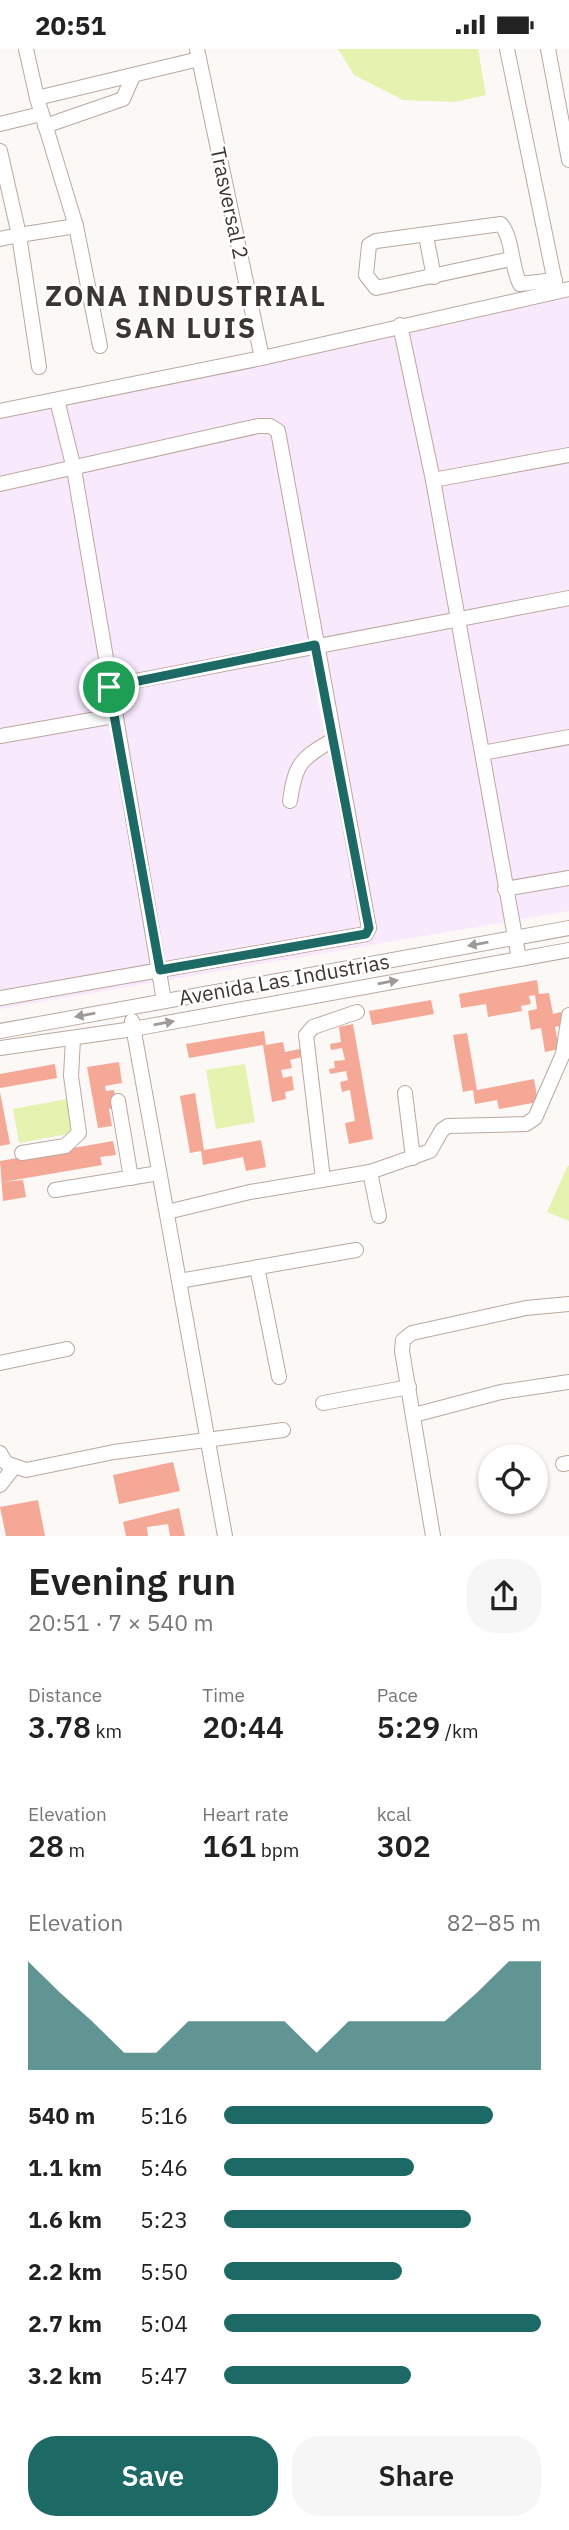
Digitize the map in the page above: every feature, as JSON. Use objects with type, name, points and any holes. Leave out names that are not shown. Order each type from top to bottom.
[{"type":"street","points":[[26,49],[43,120],[76,226],[100,346]]},
{"type":"street","points":[[507,49],[560,286]]},
{"type":"street","points":[[548,49],[569,160]]},
{"type":"street","points":[[37,98],[132,76],[198,54]]},
{"type":"street","name":"Trasversal 2","points":[[198,54],[262,358]]},
{"type":"street","points":[[0,124],[43,120],[123,99],[132,76]]},
{"type":"street","points":[[0,151],[19,235],[40,367]]},
{"type":"street","points":[[511,258],[376,288],[366,275],[369,245],[408,235],[426,236],[500,224],[505,231],[520,284],[560,286]]},
{"type":"street","points":[[0,239],[76,226]]},
{"type":"street","points":[[426,236],[434,277]]},
{"type":"street","points":[[0,411],[262,358],[560,286]]},
{"type":"street","points":[[400,325],[433,480],[519,959]]},
{"type":"street","points":[[57,400],[74,469],[164,1001]]},
{"type":"street","points":[[0,484],[258,426],[270,426],[278,431],[315,645],[369,928],[366,934],[0,998]]},
{"type":"street","points":[[433,480],[569,455]]},
{"type":"street","points":[[109,687],[315,645],[569,599]]},
{"type":"street","points":[[0,736],[114,716]]},
{"type":"street","points":[[482,753],[569,737]]},
{"type":"street","points":[[290,801],[294,771],[307,755],[333,740]]},
{"type":"street","points":[[505,889],[569,878]]},
{"type":"street","name":"Avenida Las Industrias","points":[[0,1031],[569,928]]},
{"type":"street","name":"Avenida Las Industrias","points":[[0,1048],[133,1029],[569,950]]},
{"type":"street","points":[[130,1007],[225,1536]]},
{"type":"street","points":[[323,1179],[306,1035],[313,1027],[357,1012]]},
{"type":"street","points":[[167,1212],[250,1192],[370,1172],[430,1151],[442,1130],[448,1126],[526,1124],[536,1118],[563,1054],[569,1015]]},
{"type":"street","points":[[22,1153],[65,1146],[79,1133],[71,1076],[73,1039]]},
{"type":"street","points":[[405,1093],[413,1158]]},
{"type":"street","points":[[118,1101],[131,1178]]},
{"type":"street","points":[[370,1172],[379,1216]]},
{"type":"street","points":[[55,1190],[159,1173]]},
{"type":"street","points":[[179,1281],[356,1250]]},
{"type":"street","points":[[257,1267],[279,1377]]},
{"type":"street","points":[[433,1536],[402,1352],[403,1340],[412,1333],[526,1308],[569,1304]]},
{"type":"street","points":[[0,1363],[66,1349]]},
{"type":"street","points":[[414,1415],[501,1392],[569,1382]]},
{"type":"street","points":[[323,1403],[410,1387]]},
{"type":"street","points":[[0,1453],[6,1463],[26,1470],[114,1452],[209,1442],[283,1430]]},
{"type":"street","points":[[0,1485],[15,1467]]},
{"type":"shaded area","points":[[569,298],[569,911],[0,1009],[0,417]]},
{"type":"green space","points":[[338,49],[478,49],[486,95],[455,102],[403,100],[354,75]]},
{"type":"green space","points":[[245,1064],[255,1122],[216,1129],[206,1070]]},
{"type":"green space","points":[[72,1098],[78,1132],[19,1143],[13,1109]]},
{"type":"green space","points":[[569,1166],[569,1221],[547,1212]]},
{"type":"building","points":[[537,980],[539,994],[549,993],[553,1014],[561,1012],[563,1025],[555,1027],[559,1049],[545,1052],[541,1028],[531,1030],[528,1011],[537,1009],[535,995],[529,996],[531,1004],[521,1006],[522,1011],[488,1017],[486,1004],[461,1008],[459,994]]},
{"type":"building","points":[[431,1000],[434,1014],[372,1025],[369,1011]]},
{"type":"building","points":[[353,1024],[373,1139],[349,1144],[345,1123],[355,1121],[350,1090],[342,1092],[340,1082],[348,1080],[346,1071],[330,1074],[329,1069],[335,1068],[334,1061],[345,1060],[342,1048],[331,1050],[330,1044],[341,1042],[339,1027]]},
{"type":"building","points":[[264,1031],[266,1045],[283,1042],[285,1052],[300,1049],[302,1057],[290,1060],[292,1068],[281,1070],[283,1078],[292,1076],[294,1090],[285,1092],[286,1099],[272,1102],[263,1045],[189,1058],[186,1044]]},
{"type":"building","points":[[467,1033],[477,1090],[534,1079],[538,1102],[499,1109],[497,1100],[475,1104],[473,1090],[463,1092],[453,1035]]},
{"type":"building","points":[[119,1062],[122,1083],[105,1086],[106,1091],[114,1090],[117,1108],[109,1109],[112,1126],[98,1128],[87,1067]]},
{"type":"building","points":[[55,1064],[57,1078],[0,1088],[0,1074]]},
{"type":"building","points":[[0,1092],[10,1144],[0,1146]]},
{"type":"building","points":[[195,1093],[204,1150],[261,1140],[266,1167],[246,1171],[243,1157],[203,1165],[201,1151],[190,1153],[180,1096]]},
{"type":"building","points":[[113,1141],[116,1155],[100,1157],[102,1165],[3,1182],[23,1180],[26,1197],[3,1201],[0,1161]]},
{"type":"building","points":[[173,1462],[180,1491],[119,1504],[113,1475]]},
{"type":"building","points":[[38,1500],[45,1536],[6,1536],[0,1507]]},
{"type":"building","points":[[179,1508],[185,1536],[170,1536],[168,1524],[147,1527],[148,1536],[126,1536],[123,1522]]},
{"type":"district","name":"ZONA INDUSTRIAL SAN LUIS","points":[[186,311]]},
{"type":"route","points":[[315,645],[369,928],[366,934],[160,970],[109,687],[315,645]]}]
